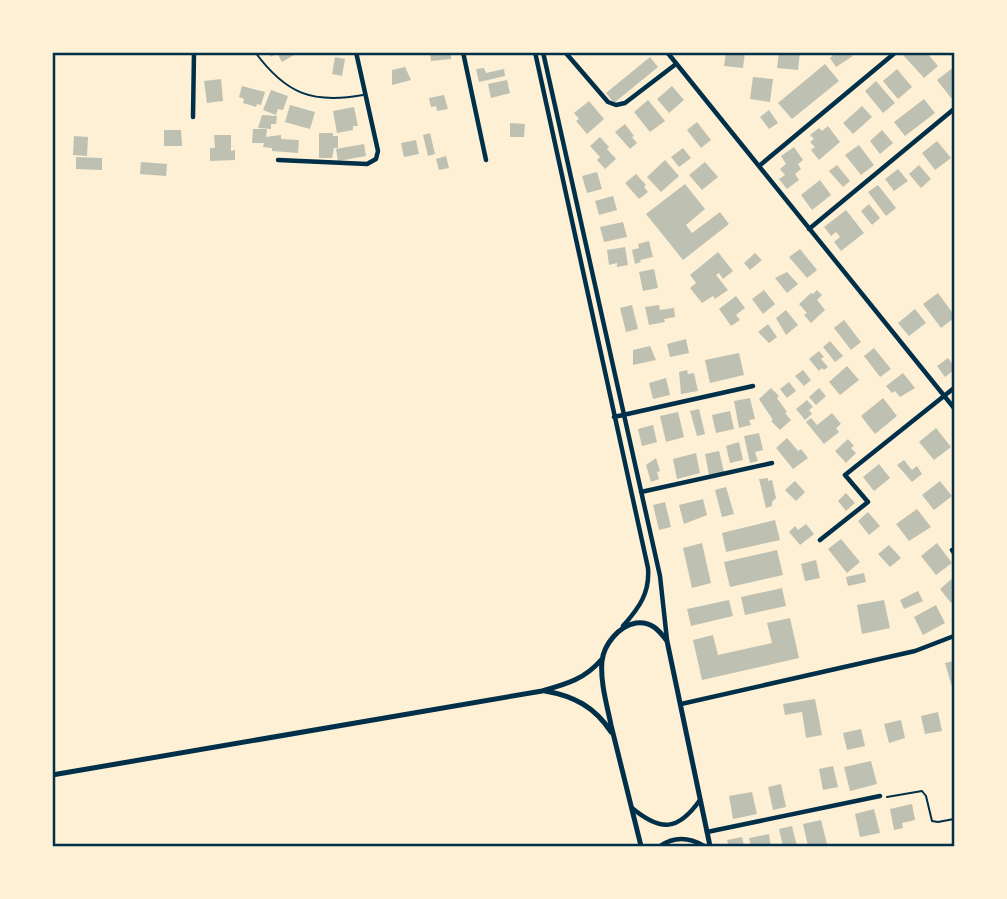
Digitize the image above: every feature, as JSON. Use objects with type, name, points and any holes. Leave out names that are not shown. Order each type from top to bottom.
[{"type":"street","points":[[193,117],[194,52]]},
{"type":"street","points":[[278,160],[374,161],[378,151],[356,52]]},
{"type":"street","points":[[463,52],[486,160]]},
{"type":"street","points":[[52,775],[542,691],[578,680],[589,673],[602,659],[611,641],[645,596],[649,574],[535,52]]},
{"type":"street","points":[[543,52],[660,576],[667,641],[710,846]]},
{"type":"street","points":[[565,52],[610,103],[621,105],[676,64]]},
{"type":"street","points":[[667,52],[954,408]]},
{"type":"street","points":[[759,166],[895,52]]},
{"type":"street","points":[[809,229],[954,109]]},
{"type":"street","points":[[614,417],[752,386]]},
{"type":"street","points":[[820,540],[868,502],[845,475],[954,388]]},
{"type":"street","points":[[641,492],[772,463]]},
{"type":"street","points":[[622,628],[634,624],[648,624],[655,627],[667,641]]},
{"type":"street","points":[[681,704],[915,650],[954,636]]},
{"type":"street","points":[[602,659],[604,689],[614,738],[641,846]]},
{"type":"street","points":[[542,691],[567,695],[586,705],[605,723],[614,738]]},
{"type":"street","points":[[707,832],[880,796]]},
{"type":"street","points":[[632,807],[650,821],[671,825],[685,820],[700,800]]},
{"type":"street","points":[[660,846],[682,838],[704,846]]},
{"type":"lane","points":[[255,52],[273,74],[297,92],[331,99],[365,94]]},
{"type":"path","points":[[880,796],[922,791],[926,796],[932,821],[954,819]]},
{"type":"building","points":[[268,52],[299,52],[282,62],[277,53],[271,57]]},
{"type":"building","points":[[430,52],[451,52],[451,59],[431,61]]},
{"type":"building","points":[[726,52],[745,52],[743,68],[724,66]]},
{"type":"building","points":[[779,52],[800,52],[798,70],[777,68]]},
{"type":"building","points":[[836,52],[854,52],[851,55],[853,56],[836,67],[830,58]]},
{"type":"building","points":[[906,52],[926,52],[938,66],[924,78],[903,55]]},
{"type":"building","points":[[335,57],[345,59],[342,76],[332,74]]},
{"type":"building","points":[[650,57],[658,67],[614,103],[606,93]]},
{"type":"building","points":[[825,64],[839,81],[792,119],[778,103]]},
{"type":"building","points":[[405,67],[411,80],[392,85],[392,70]]},
{"type":"building","points":[[954,67],[954,95],[951,98],[937,80]]},
{"type":"building","points":[[484,68],[486,73],[504,69],[505,76],[479,82],[476,69]]},
{"type":"building","points":[[897,69],[912,87],[898,99],[883,81]]},
{"type":"building","points":[[753,77],[773,79],[770,102],[750,99]]},
{"type":"building","points":[[221,79],[223,101],[207,103],[204,81]]},
{"type":"building","points":[[507,80],[510,93],[491,98],[488,84]]},
{"type":"building","points":[[876,81],[895,103],[883,113],[865,91]]},
{"type":"building","points":[[242,86],[265,92],[261,105],[257,104],[256,107],[243,103],[244,99],[239,97]]},
{"type":"building","points":[[672,86],[684,100],[669,113],[657,99]]},
{"type":"building","points":[[271,90],[288,96],[283,110],[278,109],[276,115],[263,110]]},
{"type":"building","points":[[444,95],[448,109],[437,111],[436,106],[431,107],[429,98]]},
{"type":"building","points":[[924,99],[935,113],[905,136],[894,122]]},
{"type":"building","points":[[648,100],[665,121],[650,132],[634,112]]},
{"type":"building","points":[[589,101],[604,119],[587,134],[576,121],[579,119],[574,113]]},
{"type":"building","points":[[290,105],[315,112],[310,129],[285,122]]},
{"type":"building","points":[[862,106],[872,117],[853,134],[843,123]]},
{"type":"building","points":[[354,107],[358,126],[353,126],[353,130],[337,133],[333,111]]},
{"type":"building","points":[[769,110],[778,123],[769,129],[760,117]]},
{"type":"building","points":[[262,115],[277,116],[276,124],[271,124],[271,129],[258,128]]},
{"type":"building","points":[[697,122],[711,140],[701,148],[687,130]]},
{"type":"building","points":[[510,123],[525,124],[524,137],[510,137]]},
{"type":"building","points":[[625,124],[637,143],[630,149],[615,132]]},
{"type":"building","points":[[828,126],[840,142],[819,160],[811,150],[815,147],[810,142],[814,139],[810,135],[819,128],[822,131]]},
{"type":"building","points":[[253,129],[267,129],[266,137],[281,135],[281,139],[299,140],[298,153],[272,151],[272,148],[263,147],[264,143],[252,143]]},
{"type":"building","points":[[164,130],[181,130],[182,146],[164,146]]},
{"type":"building","points":[[882,130],[893,143],[880,154],[870,141]]},
{"type":"building","points":[[319,133],[333,133],[333,136],[338,136],[338,148],[334,148],[332,158],[319,158]]},
{"type":"building","points":[[430,133],[435,154],[428,156],[423,135]]},
{"type":"building","points":[[214,135],[231,135],[231,151],[235,150],[235,160],[210,161],[210,148],[215,148]]},
{"type":"building","points":[[74,136],[88,137],[87,156],[73,155]]},
{"type":"building","points":[[600,137],[616,159],[605,169],[597,160],[600,157],[590,146]]},
{"type":"building","points":[[416,140],[419,154],[404,157],[401,143]]},
{"type":"building","points":[[937,141],[951,158],[935,170],[922,153]]},
{"type":"building","points":[[364,144],[366,156],[338,161],[336,149]]},
{"type":"building","points":[[859,145],[874,165],[861,175],[845,155]]},
{"type":"building","points":[[794,147],[803,160],[798,164],[801,169],[795,174],[799,180],[787,189],[779,179],[785,175],[780,169],[786,164],[781,156]]},
{"type":"building","points":[[683,148],[691,158],[679,167],[671,157]]},
{"type":"building","points":[[446,156],[449,168],[439,170],[436,159]]},
{"type":"building","points":[[76,157],[102,158],[102,170],[76,169]]},
{"type":"building","points":[[665,160],[679,176],[661,192],[647,177]]},
{"type":"building","points":[[141,162],[167,164],[166,176],[140,174]]},
{"type":"building","points":[[705,162],[718,177],[702,190],[689,175]]},
{"type":"building","points":[[837,165],[850,181],[843,187],[829,171]]},
{"type":"building","points":[[919,165],[931,179],[921,188],[909,174]]},
{"type":"building","points":[[898,169],[908,181],[894,191],[885,179]]},
{"type":"building","points":[[597,172],[602,189],[587,193],[582,176]]},
{"type":"building","points":[[636,174],[646,185],[644,187],[648,192],[639,199],[625,183]]},
{"type":"building","points":[[820,180],[831,195],[812,210],[801,195]]},
{"type":"building","points":[[685,184],[705,209],[686,225],[692,233],[720,212],[729,224],[683,260],[646,214]]},
{"type":"building","points":[[878,185],[896,208],[886,216],[868,192]]},
{"type":"building","points":[[613,196],[617,210],[599,215],[595,201]]},
{"type":"building","points":[[869,204],[880,218],[872,225],[861,211]]},
{"type":"building","points":[[846,210],[864,233],[841,251],[834,242],[840,237],[836,232],[831,236],[824,227]]},
{"type":"building","points":[[623,222],[627,237],[604,242],[600,227]]},
{"type":"building","points":[[649,241],[653,257],[635,264],[632,250],[639,248],[638,244]]},
{"type":"building","points":[[625,247],[628,265],[609,265],[607,250]]},
{"type":"building","points":[[800,249],[817,270],[807,278],[789,257]]},
{"type":"building","points":[[718,252],[733,271],[723,279],[719,273],[716,275],[728,290],[715,299],[713,296],[702,303],[690,288],[696,283],[690,275]]},
{"type":"building","points":[[755,253],[762,260],[750,270],[744,263]]},
{"type":"building","points":[[654,269],[658,288],[643,291],[639,272]]},
{"type":"building","points":[[787,272],[798,284],[787,293],[775,278]]},
{"type":"building","points":[[764,290],[775,304],[763,314],[752,299]]},
{"type":"building","points":[[817,290],[822,295],[817,300],[825,310],[811,323],[799,304]]},
{"type":"building","points":[[938,293],[954,315],[954,318],[941,328],[923,304]]},
{"type":"building","points":[[736,296],[745,308],[736,315],[740,320],[731,326],[719,309]]},
{"type":"building","points":[[632,305],[638,329],[626,332],[620,308]]},
{"type":"building","points":[[659,305],[660,310],[674,308],[675,317],[649,325],[645,307]]},
{"type":"building","points":[[915,309],[926,323],[909,336],[898,323]]},
{"type":"building","points":[[786,310],[798,325],[786,335],[776,318]]},
{"type":"building","points":[[844,320],[861,342],[851,350],[834,328]]},
{"type":"building","points":[[768,324],[777,337],[769,343],[758,332]]},
{"type":"building","points":[[686,339],[689,353],[670,357],[667,344]]},
{"type":"building","points":[[830,341],[843,356],[835,362],[823,347]]},
{"type":"building","points":[[650,346],[656,360],[633,365],[633,350]]},
{"type":"building","points":[[874,348],[891,369],[880,377],[864,356]]},
{"type":"building","points":[[819,351],[824,357],[821,359],[828,367],[819,371],[809,359]]},
{"type":"building","points":[[739,353],[744,375],[710,383],[705,360]]},
{"type":"building","points":[[948,358],[954,370],[945,377],[937,366]]},
{"type":"building","points":[[847,366],[859,380],[840,395],[829,382]]},
{"type":"building","points":[[687,370],[688,374],[694,373],[698,391],[681,394],[679,372]]},
{"type":"building","points":[[803,370],[811,380],[804,386],[795,376]]},
{"type":"building","points":[[903,373],[915,388],[900,397],[886,386]]},
{"type":"building","points":[[666,378],[670,395],[653,399],[649,383]]},
{"type":"building","points":[[789,382],[796,391],[787,398],[780,389]]},
{"type":"building","points":[[771,388],[779,396],[777,398],[791,420],[780,430],[771,421],[773,420],[759,399]]},
{"type":"building","points":[[819,388],[826,396],[816,405],[809,397]]},
{"type":"building","points":[[750,398],[755,419],[749,420],[751,425],[739,428],[734,401]]},
{"type":"building","points":[[883,398],[897,416],[875,434],[861,416]]},
{"type":"building","points":[[807,400],[813,407],[809,410],[812,414],[805,420],[796,409]]},
{"type":"building","points":[[699,409],[705,434],[697,436],[690,411]]},
{"type":"building","points":[[730,411],[734,429],[716,433],[712,415]]},
{"type":"building","points":[[678,412],[684,437],[666,442],[660,416]]},
{"type":"building","points":[[832,413],[841,424],[836,428],[839,432],[824,444],[806,422],[811,418],[817,425]]},
{"type":"building","points":[[653,425],[657,442],[642,446],[638,429]]},
{"type":"building","points":[[936,428],[951,447],[934,460],[919,442]]},
{"type":"building","points":[[759,433],[763,450],[755,452],[758,461],[750,463],[744,436]]},
{"type":"building","points":[[787,438],[808,458],[793,469],[776,448]]},
{"type":"building","points":[[848,439],[856,453],[846,463],[835,451]]},
{"type":"building","points":[[739,442],[743,460],[730,463],[726,446]]},
{"type":"building","points":[[719,451],[724,472],[709,475],[705,454]]},
{"type":"building","points":[[696,453],[700,473],[677,479],[673,459]]},
{"type":"building","points":[[656,458],[660,471],[657,472],[659,479],[651,482],[646,465]]},
{"type":"building","points":[[904,460],[912,470],[917,466],[922,474],[912,482],[897,465]]},
{"type":"building","points":[[879,464],[890,478],[874,491],[863,477]]},
{"type":"building","points":[[768,478],[768,481],[772,480],[776,498],[772,506],[766,508],[759,479]]},
{"type":"building","points":[[795,481],[805,492],[796,501],[785,490]]},
{"type":"building","points":[[940,481],[952,496],[934,510],[922,495]]},
{"type":"building","points":[[726,487],[734,514],[722,517],[715,490]]},
{"type":"building","points":[[846,493],[855,503],[846,511],[838,501]]},
{"type":"building","points":[[703,499],[707,515],[684,524],[679,505]]},
{"type":"building","points":[[665,502],[671,527],[659,530],[653,505]]},
{"type":"building","points":[[917,509],[931,527],[909,541],[896,524]]},
{"type":"building","points":[[868,512],[880,526],[869,535],[858,521]]},
{"type":"building","points":[[775,520],[780,540],[726,552],[722,533]]},
{"type":"building","points":[[806,524],[814,534],[800,545],[789,532],[795,526],[798,530]]},
{"type":"building","points":[[841,539],[860,562],[847,573],[828,549]]},
{"type":"building","points":[[702,543],[711,583],[692,588],[683,548]]},
{"type":"building","points":[[937,543],[952,563],[936,575],[921,556]]},
{"type":"building","points":[[889,545],[901,558],[890,567],[878,554]]},
{"type":"building","points":[[777,550],[783,575],[730,587],[724,562]]},
{"type":"building","points":[[816,560],[820,578],[805,581],[801,564]]},
{"type":"building","points":[[864,573],[866,582],[848,586],[846,577]]},
{"type":"building","points":[[954,577],[954,600],[951,603],[940,589]]},
{"type":"building","points":[[782,588],[786,606],[745,615],[741,597]]},
{"type":"building","points":[[918,591],[923,601],[904,609],[900,600]]},
{"type":"building","points":[[729,600],[733,616],[691,626],[687,609]]},
{"type":"building","points":[[884,600],[890,628],[862,634],[857,605]]},
{"type":"building","points":[[936,605],[945,623],[923,635],[914,617]]},
{"type":"building","points":[[790,618],[799,658],[702,680],[693,640],[713,635],[718,655],[772,643],[767,623]]},
{"type":"building","points":[[954,661],[954,686],[952,687],[945,663]]},
{"type":"building","points":[[815,699],[822,735],[806,738],[802,712],[785,715],[783,704]]},
{"type":"building","points":[[938,712],[942,731],[925,734],[921,716]]},
{"type":"building","points":[[901,720],[905,738],[889,743],[884,724]]},
{"type":"building","points":[[861,729],[865,746],[847,750],[843,733]]},
{"type":"building","points":[[871,761],[877,784],[850,791],[844,767]]},
{"type":"building","points":[[833,766],[838,787],[823,790],[819,769]]},
{"type":"building","points":[[781,784],[786,807],[773,810],[768,787]]},
{"type":"building","points":[[752,792],[757,814],[733,819],[729,796]]},
{"type":"building","points":[[912,804],[915,820],[902,823],[903,828],[894,830],[890,809]]},
{"type":"building","points":[[874,809],[880,833],[860,837],[855,814]]},
{"type":"building","points":[[821,820],[827,844],[808,846],[803,824]]},
{"type":"building","points":[[792,826],[797,846],[783,846],[779,829]]},
{"type":"building","points":[[769,834],[771,846],[751,846],[749,838]]},
{"type":"building","points":[[742,837],[744,846],[729,846],[727,840]]}]
